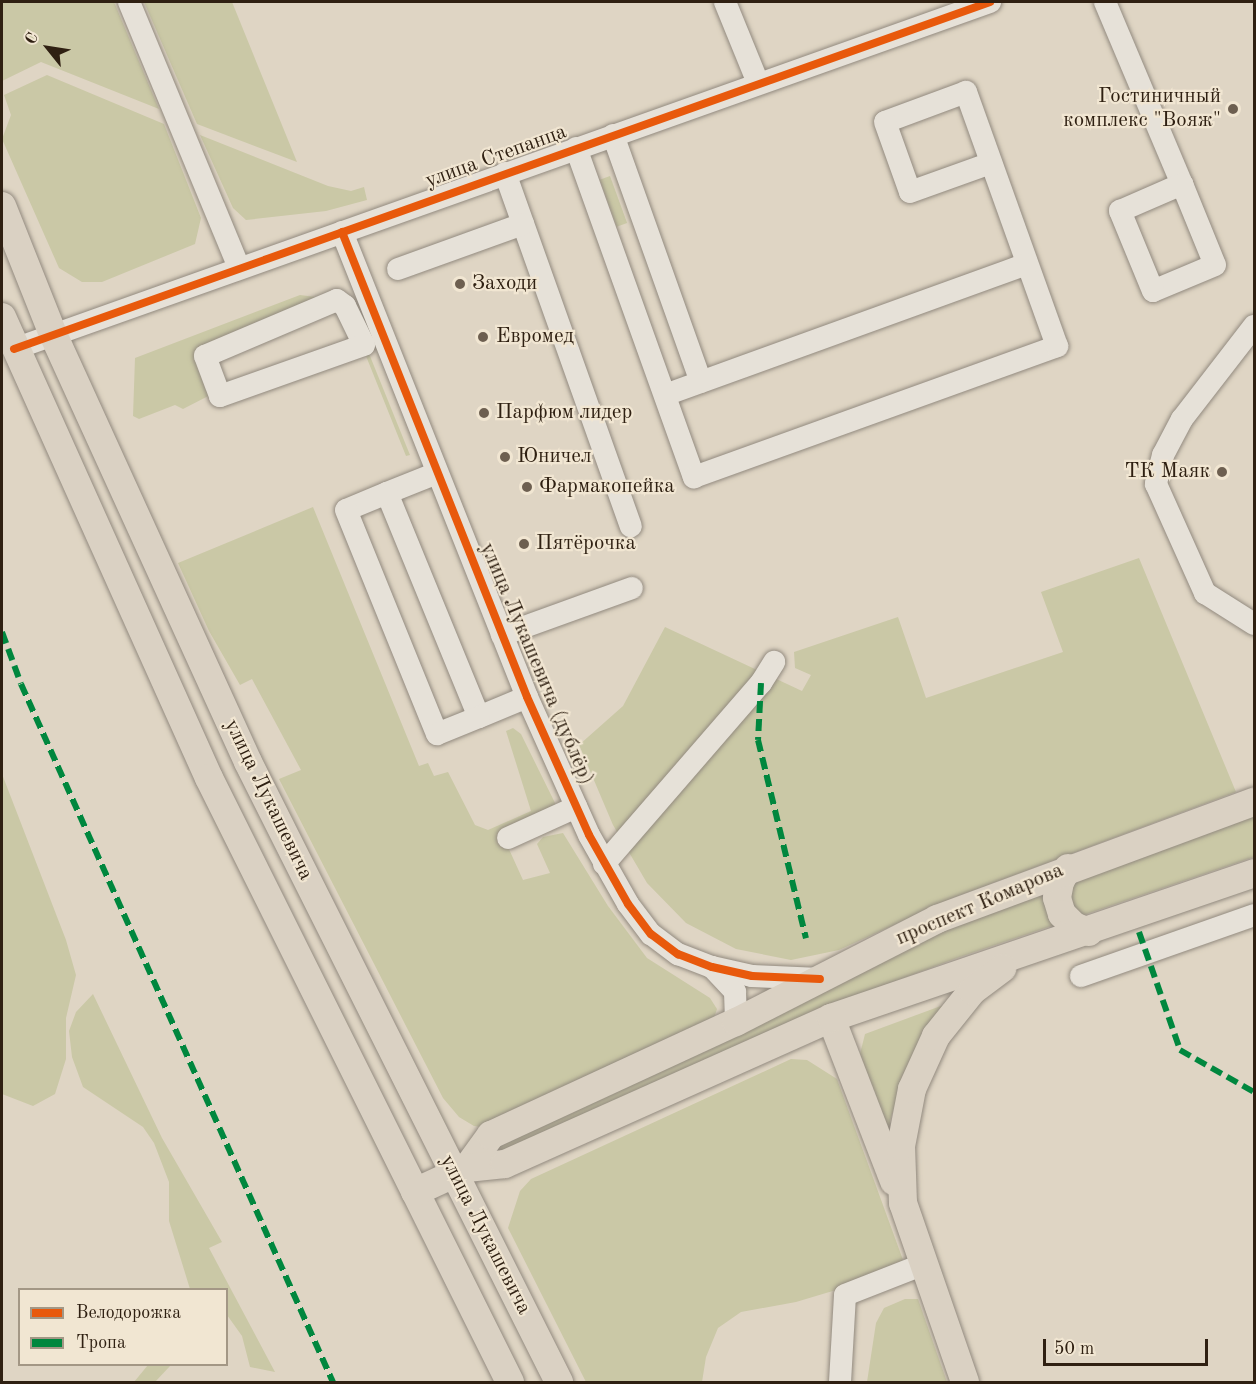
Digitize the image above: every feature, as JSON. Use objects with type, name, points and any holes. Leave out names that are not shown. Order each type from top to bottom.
[{"type":"main road","name":"улица Лукашевича","points":[[2,206],[53,334],[248,762],[461,1171],[559,1383]]},
{"type":"main road","name":"улица Лукашевича","points":[[2,318],[209,778],[510,1383]]},
{"type":"main road","name":"проспект Комарова","points":[[461,1171],[491,1135],[736,1022],[937,919],[1068,868],[1254,802]]},
{"type":"main road","points":[[1068,868],[1058,890],[1062,914],[1074,926],[1089,932]]},
{"type":"main road","name":"проспект Комарова","points":[[415,1192],[461,1171],[505,1164],[831,1017],[1089,932],[1254,873]]},
{"type":"main road","points":[[903,1203],[901,1146],[912,1089],[936,1036],[972,991],[1017,955]]},
{"type":"main road","points":[[831,1017],[903,1203],[965,1383]]},
{"type":"street","points":[[129,2],[239,268]]},
{"type":"street","points":[[725,2],[758,83]]},
{"type":"street","name":"улица Степанца","points":[[14,349],[990,2]]},
{"type":"street","points":[[1105,2],[1182,184],[1215,265],[1154,291],[1120,211],[1182,184]]},
{"type":"street","points":[[576,148],[694,477],[1057,346],[966,93],[885,122],[910,192],[991,163]]},
{"type":"street","points":[[613,135],[701,382]]},
{"type":"street","points":[[505,173],[632,526]]},
{"type":"street","points":[[398,269],[523,224]]},
{"type":"street","name":"улица Лукашевича (дублёр)","points":[[342,231],[527,697],[604,864],[651,934],[678,954],[712,967],[752,976],[820,979]]},
{"type":"street","points":[[665,395],[1028,264]]},
{"type":"street","points":[[337,300],[345,306],[364,345],[220,396],[205,356],[337,300]]},
{"type":"street","points":[[1254,326],[1182,419],[1163,455],[1156,484],[1205,593],[1254,624]]},
{"type":"street","points":[[437,473],[345,510],[437,734],[527,697]]},
{"type":"street","points":[[387,493],[478,717]]},
{"type":"street","points":[[502,635],[632,588]]},
{"type":"street","points":[[604,864],[761,683],[774,662]]},
{"type":"street","points":[[508,838],[576,807]]},
{"type":"street","points":[[1081,976],[1254,915]]},
{"type":"street","points":[[712,967],[735,992],[736,1022]]},
{"type":"street","points":[[840,1383],[845,1295],[924,1264]]},
{"type":"shaded area","points":[[2,2],[114,2],[159,109],[41,62],[2,81]]},
{"type":"shaded area","points":[[144,2],[232,2],[297,162],[197,124]]},
{"type":"shaded area","points":[[47,75],[164,124],[201,218],[195,244],[102,282],[82,282],[59,268],[2,139],[11,115],[4,95]]},
{"type":"shaded area","points":[[200,135],[328,186],[351,191],[364,187],[367,200],[326,211],[246,220],[233,208]]},
{"type":"shaded area","points":[[610,176],[627,223],[617,227],[600,180]]},
{"type":"shaded area","points":[[300,295],[323,298],[205,356],[218,391],[183,409],[175,405],[139,419],[133,416],[135,358]]},
{"type":"shaded area","points":[[355,319],[410,455],[406,456],[360,341]]},
{"type":"shaded area","points":[[313,507],[419,766],[428,763],[434,776],[448,772],[475,825],[488,830],[531,811],[506,731],[513,728],[521,734],[557,807],[508,847],[523,880],[550,873],[537,844],[543,837],[563,833],[608,906],[647,958],[710,998],[717,1009],[714,1018],[490,1128],[474,1126],[459,1117],[443,1098],[279,779],[301,770],[252,679],[240,685],[209,631],[178,563]]},
{"type":"shaded area","points":[[1139,558],[1236,792],[953,898],[839,950],[791,960],[736,949],[686,923],[647,883],[613,825],[579,745],[623,706],[665,627],[802,691],[811,675],[795,668],[794,652],[898,617],[926,698],[1063,652],[1041,592]]},
{"type":"shaded area","points":[[2,774],[66,940],[76,975],[66,1018],[66,1059],[55,1094],[33,1106],[2,1094]]},
{"type":"shaded area","points":[[1254,815],[1254,857],[957,958],[813,1012],[498,1156],[495,1149],[939,932]]},
{"type":"shaded area","points":[[93,994],[162,1138],[222,1242],[209,1248],[275,1372],[250,1367],[242,1336],[228,1316],[228,1288],[190,1288],[169,1221],[169,1182],[154,1143],[143,1127],[83,1087],[72,1057],[69,1031],[76,1012]]},
{"type":"shaded area","points":[[957,1000],[902,1082],[890,1121],[891,1131],[883,1128],[860,1054],[865,1034]]},
{"type":"shaded area","points":[[791,1059],[807,1060],[837,1079],[903,1260],[876,1278],[796,1302],[741,1312],[718,1328],[706,1357],[702,1382],[586,1382],[508,1228],[520,1191],[531,1179]]},
{"type":"shaded area","points":[[905,1299],[918,1299],[947,1382],[867,1382],[876,1323],[884,1308]]},
{"type":"shaded area","points":[[147,1366],[170,1366],[155,1382],[134,1382]]},
{"type":"marked path","points":[[2,632],[21,684],[333,1382]]},
{"type":"marked path","points":[[761,683],[758,740],[806,938]]},
{"type":"marked path","points":[[1139,932],[1180,1050],[1254,1092]]},
{"type":"cycle path","points":[[14,349],[990,2]]},
{"type":"cycle path","points":[[342,232],[527,697],[589,835],[628,904],[651,934],[678,954],[712,967],[752,976],[820,979]]},
{"type":"place","name":"Гостиничный комплекс \"Вояж\"","points":[[1233,109]]},
{"type":"place","name":"Заходи","points":[[460,284]]},
{"type":"place","name":"Евромед","points":[[483,337]]},
{"type":"place","name":"Парфюм лидер","points":[[484,413]]},
{"type":"place","name":"Юничел","points":[[505,457]]},
{"type":"place","name":"ТК Маяк","points":[[1222,472]]},
{"type":"place","name":"Фармакопейка","points":[[527,487]]},
{"type":"place","name":"Пятёрочка","points":[[524,544]]}]
